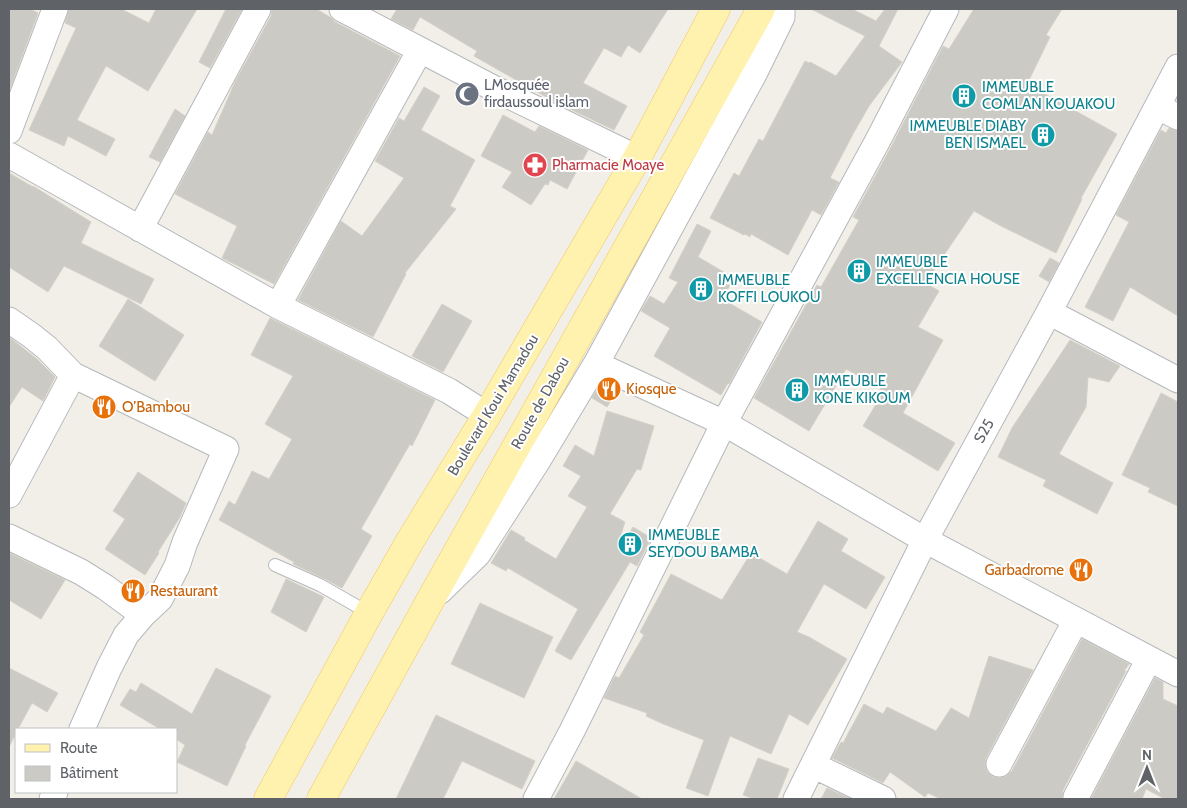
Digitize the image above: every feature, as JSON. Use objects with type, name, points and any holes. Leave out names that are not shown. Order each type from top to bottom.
[{"type":"main road","name":"Boulevard Koui Mamadou","points":[[268,799],[410,541],[487,415],[637,158],[716,9]]},
{"type":"main road","name":"Route de Dabou","points":[[321,799],[761,9]]},
{"type":"street","points":[[9,131],[55,9]]},
{"type":"street","points":[[140,228],[258,9]]},
{"type":"street","points":[[342,9],[495,89],[637,158]]},
{"type":"street","points":[[431,599],[478,554],[537,462],[596,364],[754,74],[782,17],[782,9]]},
{"type":"street","points":[[536,799],[572,731],[724,423],[877,142],[946,9]]},
{"type":"street","points":[[278,306],[420,50]]},
{"type":"street","name":"S25","points":[[796,799],[924,540],[1049,312],[1168,112],[1178,67]]},
{"type":"street","points":[[9,155],[278,306],[449,391],[487,415]]},
{"type":"street","points":[[1049,312],[1178,380]]},
{"type":"street","points":[[9,320],[47,348],[73,375],[226,449],[160,599],[126,635],[82,728]]},
{"type":"street","points":[[596,364],[724,423],[924,540],[1178,674]]},
{"type":"street","points":[[9,495],[73,375]]},
{"type":"street","points":[[9,537],[82,572],[106,587],[143,615]]},
{"type":"street","points":[[999,764],[1076,620]]},
{"type":"street","points":[[1076,797],[1149,658]]},
{"type":"street","points":[[813,765],[883,799]]},
{"type":"lane","points":[[275,565],[320,584],[369,613]]},
{"type":"building","points":[[9,9],[30,9],[38,13],[9,91]]},
{"type":"building","points":[[69,9],[121,9],[149,23],[156,9],[197,9],[148,91],[106,66],[77,120],[115,139],[106,156],[68,136],[64,146],[29,130],[76,28],[65,23]]},
{"type":"building","points":[[226,9],[242,9],[210,68],[199,62]]},
{"type":"building","points":[[272,9],[316,9],[335,22],[400,56],[274,284],[222,258],[237,226],[175,194],[208,132],[212,135],[235,82],[271,16]]},
{"type":"building","points":[[397,9],[668,9],[640,53],[628,45],[621,57],[604,48],[583,83],[627,106],[614,130],[553,101],[474,56],[477,51],[420,17],[413,30],[391,19]]},
{"type":"building","points":[[811,9],[852,9],[876,21],[885,9],[898,9],[879,46],[902,62],[869,106],[853,134],[830,178],[839,182],[821,215],[812,210],[788,255],[751,234],[750,237],[744,235],[710,218],[734,173],[739,176],[759,139],[763,141],[805,61],[836,76],[865,36]]},
{"type":"building","points":[[974,9],[1062,9],[1046,35],[1050,37],[1027,84],[1117,134],[1081,198],[1056,253],[974,211],[925,283],[939,291],[918,327],[943,340],[903,413],[955,443],[938,471],[863,426],[881,396],[878,394],[881,388],[846,369],[809,431],[754,398],[817,285],[821,287],[859,220],[853,217],[943,46],[949,49]]},
{"type":"building","points":[[424,87],[440,96],[421,130],[475,160],[450,206],[456,209],[405,273],[373,337],[298,300],[341,221],[362,236],[404,178],[375,161],[399,118],[404,121]]},
{"type":"building","points":[[175,109],[185,116],[160,162],[149,157]]},
{"type":"building","points":[[503,115],[535,132],[539,126],[588,150],[567,189],[550,180],[548,185],[545,184],[531,205],[502,187],[512,172],[481,156]]},
{"type":"building","points":[[1169,128],[1178,131],[1178,316],[1130,287],[1113,321],[1085,307],[1129,222],[1116,215],[1161,130],[1166,133]]},
{"type":"building","points":[[9,173],[91,222],[81,243],[154,279],[141,304],[64,266],[48,292],[9,267]]},
{"type":"building","points":[[697,224],[711,231],[698,257],[734,278],[722,299],[762,322],[729,384],[721,395],[654,356],[670,328],[641,311],[650,296],[664,304],[678,282],[669,278]]},
{"type":"building","points":[[1050,258],[1059,263],[1049,282],[1039,276]]},
{"type":"building","points":[[128,299],[184,335],[155,381],[99,346]]},
{"type":"building","points":[[442,304],[472,321],[443,372],[412,356]]},
{"type":"building","points":[[270,318],[435,400],[412,446],[410,444],[361,529],[372,536],[342,588],[293,564],[294,562],[219,520],[229,501],[235,505],[252,471],[269,479],[292,439],[265,424],[293,376],[251,355]]},
{"type":"building","points":[[9,337],[37,359],[55,377],[43,401],[22,387],[9,407]]},
{"type":"building","points":[[1070,340],[1120,366],[1109,382],[1088,377],[1086,407],[1059,454],[1113,483],[1097,514],[1043,486],[1046,480],[998,457],[1012,428]]},
{"type":"building","points":[[602,382],[617,390],[607,407],[592,398]]},
{"type":"building","points":[[1161,393],[1178,402],[1178,506],[1148,492],[1150,488],[1122,475]]},
{"type":"building","points":[[607,411],[654,426],[641,470],[637,469],[610,514],[625,522],[619,540],[624,542],[633,527],[651,538],[637,566],[630,562],[571,660],[555,651],[578,609],[508,568],[506,571],[491,563],[511,530],[556,559],[587,507],[568,496],[581,476],[563,466],[575,445],[594,456]]},
{"type":"building","points":[[138,472],[186,503],[180,517],[145,575],[105,549],[125,519],[113,511]]},
{"type":"building","points":[[818,521],[848,539],[841,551],[885,577],[866,609],[824,584],[797,632],[847,659],[808,725],[789,714],[771,754],[730,736],[708,796],[686,788],[704,740],[646,716],[647,713],[604,698],[615,676],[619,678],[644,635],[640,632],[671,574],[722,600],[751,553],[787,574]]},
{"type":"building","points":[[9,553],[65,580],[41,619],[9,600]]},
{"type":"building","points":[[286,579],[324,597],[306,632],[271,612]]},
{"type":"building","points":[[480,603],[553,637],[524,698],[451,664]]},
{"type":"building","points":[[1082,639],[1129,664],[1063,790],[1062,799],[941,799],[928,793],[925,797],[890,772],[883,783],[832,758],[841,742],[843,743],[864,704],[883,714],[887,707],[936,731],[951,708],[969,718],[989,656],[1033,670],[986,758],[987,772],[993,777],[1006,776],[1012,771]]},
{"type":"building","points":[[9,668],[58,693],[47,712],[32,703],[19,728],[15,728],[15,735],[9,747]]},
{"type":"building","points":[[216,668],[271,696],[245,745],[227,786],[178,762],[185,745],[178,740],[178,728],[158,728],[120,705],[130,689],[136,692],[141,683],[192,714]]},
{"type":"building","points":[[1155,678],[1163,682],[1163,699],[1178,706],[1178,799],[1165,799],[1146,789],[1142,799],[1091,799]]},
{"type":"building","points":[[436,715],[535,761],[522,789],[462,761],[443,799],[396,799]]},
{"type":"building","points":[[758,758],[789,769],[777,799],[755,799],[743,795]]},
{"type":"building","points":[[576,761],[642,799],[554,799]]},
{"type":"building","points":[[827,788],[851,799],[821,799]]},
{"type":"place","name":"LMosquée firdaussoul islam","points":[[467,94]]},
{"type":"place","name":"IMMEUBLE COMLAN KOUAKOU","points":[[964,96]]},
{"type":"place","name":"IMMEUBLE DIABY BEN ISMAEL","points":[[1043,135]]},
{"type":"place","name":"Pharmacie Moaye","points":[[535,165]]},
{"type":"place","name":"IMMEUBLE EXCELLENCIA HOUSE","points":[[859,271]]},
{"type":"place","name":"IMMEUBLE KOFFI LOUKOU","points":[[701,289]]},
{"type":"place","name":"Kiosque","points":[[609,389]]},
{"type":"place","name":"IMMEUBLE KONE KIKOUM","points":[[797,390]]},
{"type":"place","name":"O’Bambou","points":[[104,407]]},
{"type":"place","name":"IMMEUBLE SEYDOU BAMBA","points":[[630,544]]},
{"type":"place","name":"Garbadrome","points":[[1081,570]]},
{"type":"place","name":"Restaurant","points":[[133,591]]}]
